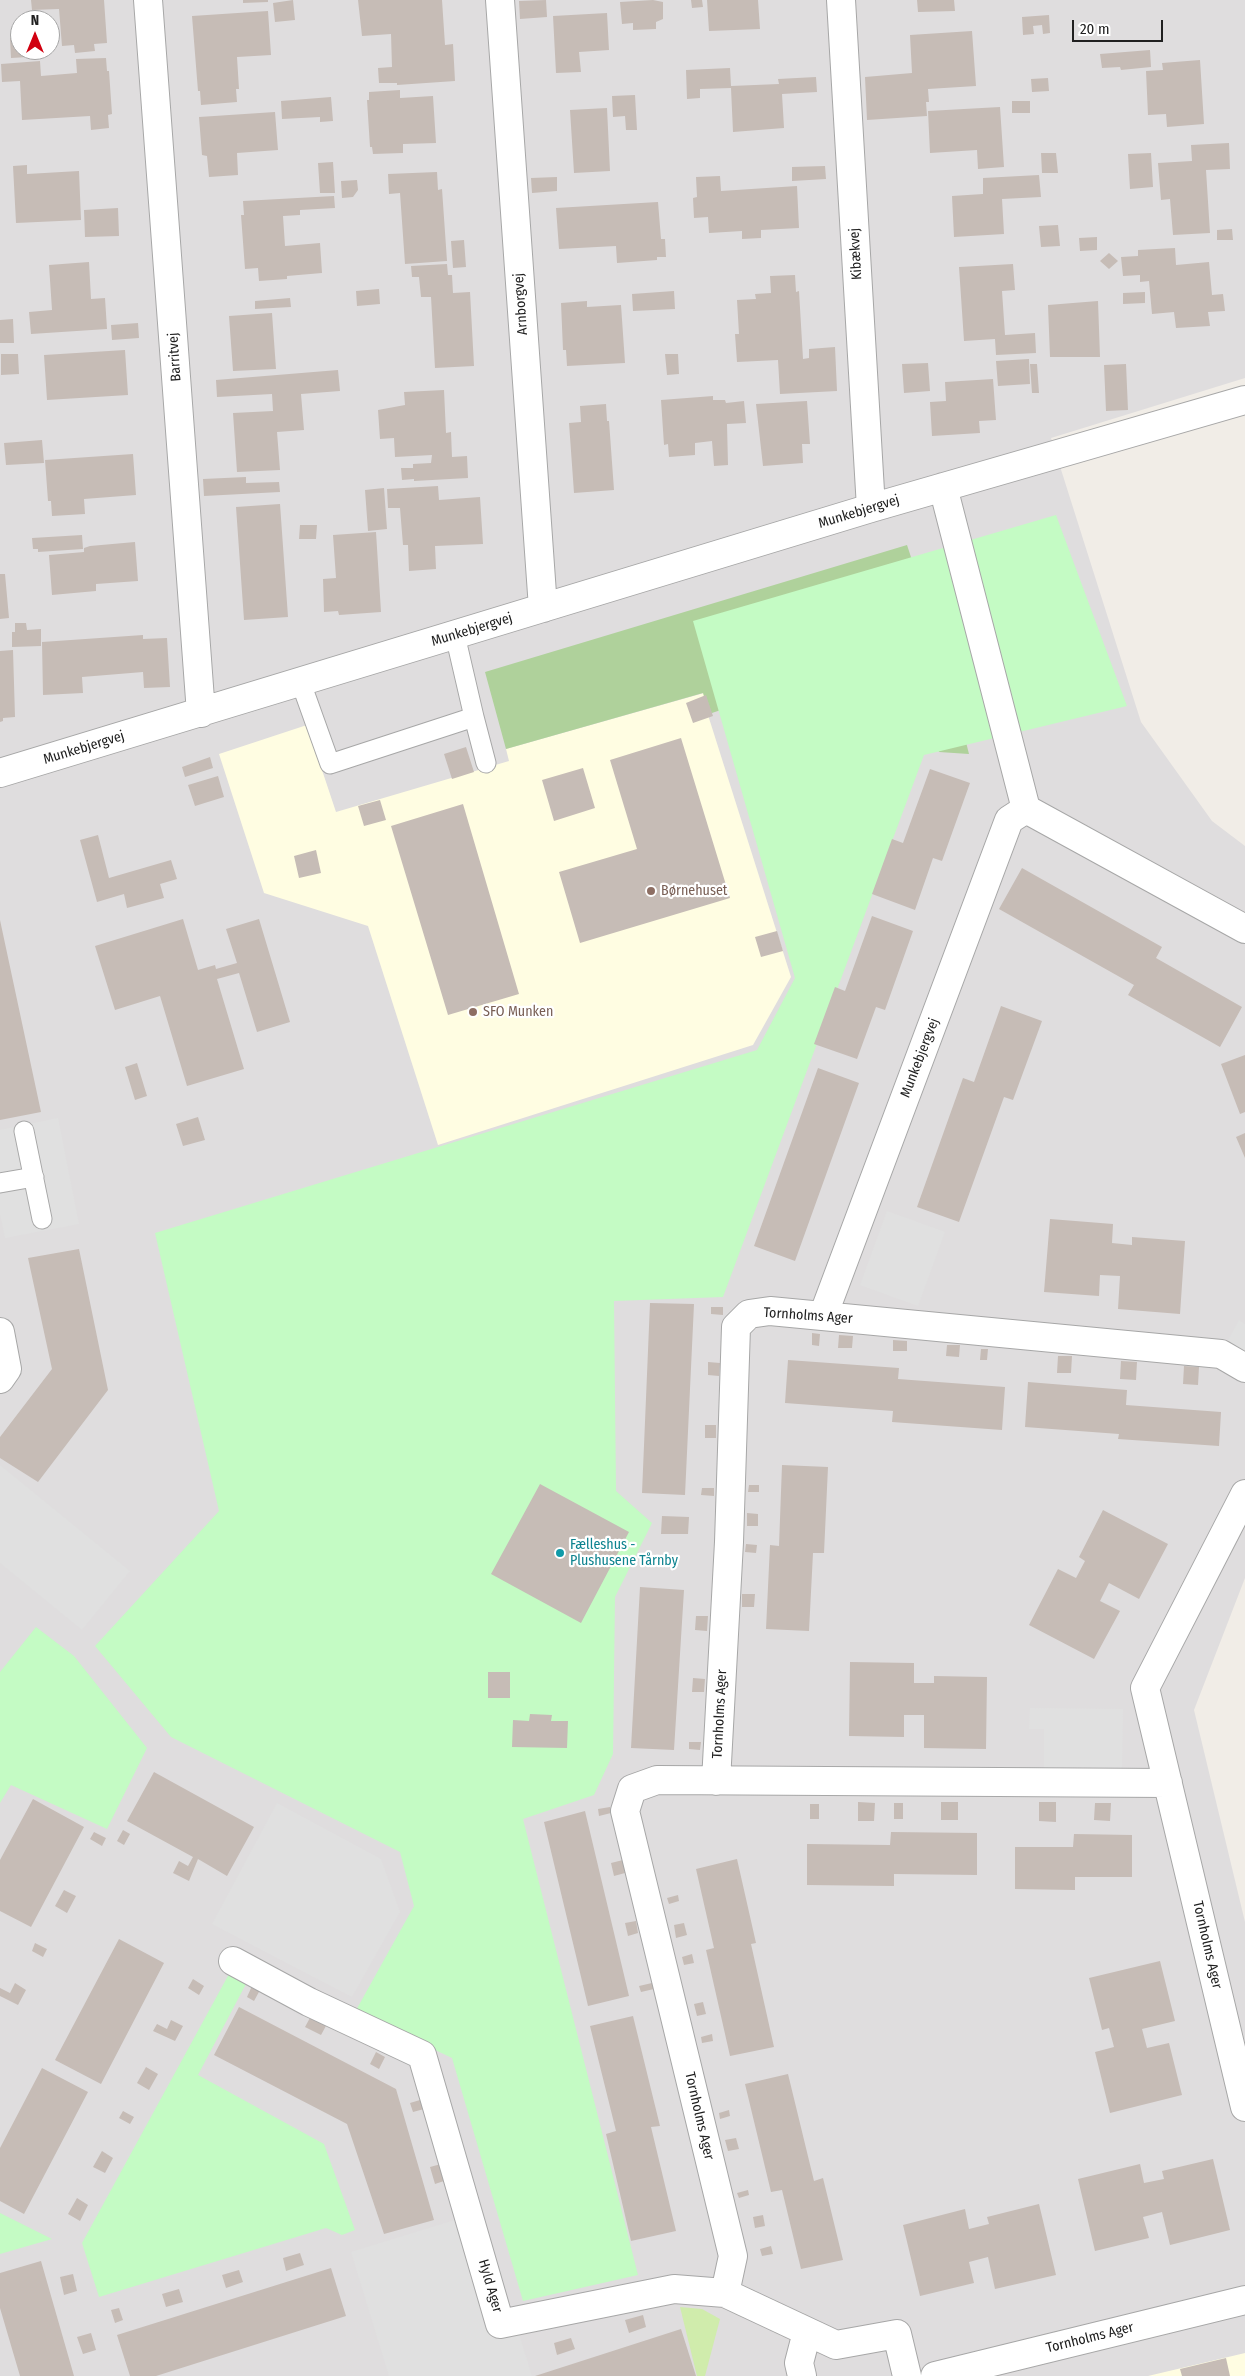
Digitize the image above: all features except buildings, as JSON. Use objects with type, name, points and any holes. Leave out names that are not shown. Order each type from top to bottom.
[{"type":"street","name":"Barritvej","points":[[148,0],[201,713]]},
{"type":"street","name":"Arnborgvej","points":[[500,0],[543,608]]},
{"type":"street","name":"Kibækvej","points":[[841,0],[871,508]]},
{"type":"street","name":"Munkebjergvej","points":[[0,773],[301,683],[871,508],[1245,400]]},
{"type":"street","points":[[943,487],[1026,809],[1245,929]]},
{"type":"street","name":"Munkebjergvej","points":[[823,1316],[1009,820],[1026,809]]},
{"type":"street","name":"Tornholms Ager","points":[[716,1781],[729,1542],[736,1328],[749,1314],[770,1311],[1221,1354],[1245,1368]]},
{"type":"street","points":[[0,1332],[8,1369],[0,1379]]},
{"type":"street","name":"Tornholms Ager","points":[[1245,1494],[1145,1688],[1245,2107]]},
{"type":"street","name":"Tornholms Ager","points":[[725,2293],[733,2256],[625,1811],[632,1789],[657,1780],[1168,1783]]},
{"type":"street","name":"Hyld Ager","points":[[233,1961],[309,2002],[422,2055],[500,2324],[674,2289],[725,2293],[836,2345],[897,2334],[907,2376]]},
{"type":"street","name":"Tornholms Ager","points":[[935,2376],[1245,2300]]},
{"type":"street","points":[[802,2376],[799,2363],[807,2332]]},
{"type":"lane","points":[[455,635],[486,763]]},
{"type":"lane","points":[[301,683],[330,764],[474,717]]},
{"type":"lane","points":[[24,1130],[42,1219]]},
{"type":"lane","points":[[0,1183],[34,1177]]},
{"type":"shaded area","points":[[0,0],[1245,0],[1245,378],[1051,438],[1141,722],[1212,821],[1245,846],[1245,1578],[1194,1710],[1245,1922],[1245,2376],[0,2376]]},
{"type":"shaded area","points":[[704,693],[708,715],[791,977],[753,1045],[438,1145],[368,926],[264,893],[219,754],[307,725],[336,812],[509,761],[506,749]]},
{"type":"shaded area","points":[[58,1118],[79,1224],[5,1238],[0,1214],[0,1130]]},
{"type":"shaded area","points":[[887,1211],[945,1232],[918,1306],[860,1285]]},
{"type":"shaded area","points":[[1239,1320],[1245,1324],[1245,1352],[1227,1342]]},
{"type":"shaded area","points":[[0,1465],[130,1571],[82,1630],[0,1563]]},
{"type":"shaded area","points":[[1030,1708],[1123,1709],[1122,1769],[1044,1769],[1044,1729],[1029,1729]]},
{"type":"shaded area","points":[[277,1803],[381,1859],[400,1912],[352,1997],[212,1924]]},
{"type":"shaded area","points":[[481,2212],[532,2376],[389,2376],[351,2252]]},
{"type":"shaded area","points":[[1245,2353],[1245,2376],[1148,2376]]},
{"type":"green space","points":[[1056,515],[1127,706],[924,755],[723,1297],[614,1301],[616,1491],[652,1523],[615,1597],[613,1754],[594,1795],[523,1819],[638,2275],[523,2301],[452,2058],[355,2012],[414,1906],[400,1852],[171,1737],[95,1646],[219,1511],[155,1233],[757,1050],[795,978],[693,621]]},
{"type":"green space","points":[[907,545],[946,663],[969,754],[939,752],[907,651],[842,669],[709,714],[703,693],[506,749],[485,672]]},
{"type":"green space","points":[[36,1627],[74,1656],[147,1748],[107,1829],[11,1785],[0,1803],[0,1672]]},
{"type":"green space","points":[[229,1974],[247,1982],[198,2075],[324,2144],[355,2230],[342,2235],[326,2228],[99,2297],[82,2243]]},
{"type":"green space","points":[[0,2213],[52,2239],[0,2254]]},
{"type":"green space","points":[[680,2307],[702,2309],[720,2319],[705,2376],[697,2376]]},
{"type":"place","name":"Børnehuset","points":[[651,891]]},
{"type":"place","name":"SFO Munken","points":[[473,1012]]},
{"type":"place","name":"Fælleshus - Plushusene Tårnby","points":[[560,1553]]}]
